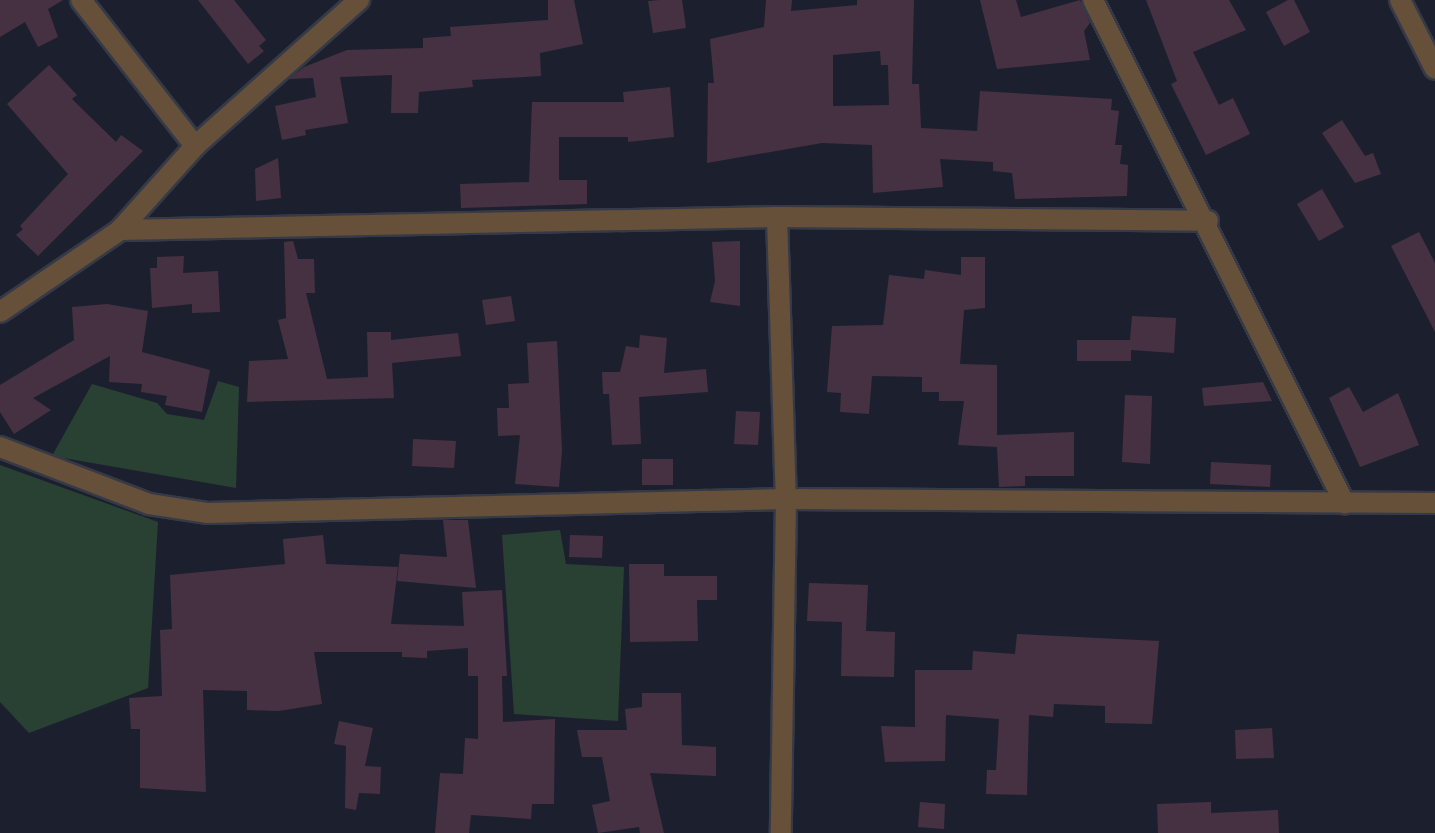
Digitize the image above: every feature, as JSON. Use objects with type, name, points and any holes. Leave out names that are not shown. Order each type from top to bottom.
[{"type":"street","points":[[81,0],[195,146]]},
{"type":"street","points":[[0,312],[120,230],[195,146],[359,0]]},
{"type":"street","points":[[1093,0],[1208,221],[1345,504]]},
{"type":"street","points":[[1400,0],[1435,69]]},
{"type":"street","points":[[120,230],[777,217],[1208,221]]},
{"type":"street","points":[[777,217],[786,499],[781,833]]},
{"type":"street","points":[[0,447],[149,504],[208,513],[786,499],[1435,503]]},
{"type":"green space","points":[[218,381],[239,387],[236,488],[52,456],[92,384],[157,403],[167,414],[204,420]]},
{"type":"green space","points":[[0,465],[158,522],[148,688],[29,733],[0,702]]},
{"type":"green space","points":[[560,530],[566,564],[624,567],[618,721],[514,714],[502,535]]},
{"type":"building","points":[[0,0],[63,0],[48,9],[58,37],[38,47],[25,22],[0,37]]},
{"type":"building","points":[[198,0],[234,0],[266,40],[259,46],[264,51],[248,64]]},
{"type":"building","points":[[548,0],[574,0],[583,44],[540,53],[541,76],[472,80],[473,87],[419,92],[418,113],[391,113],[392,75],[340,77],[348,123],[305,130],[306,135],[282,140],[275,106],[316,97],[313,78],[289,79],[304,67],[347,50],[423,48],[423,38],[451,36],[450,27],[548,20]]},
{"type":"building","points":[[682,0],[686,28],[653,33],[648,1]]},
{"type":"building","points":[[766,0],[792,0],[791,11],[857,5],[857,0],[914,0],[912,84],[919,84],[921,128],[977,131],[980,91],[1112,99],[1111,110],[1119,111],[1115,145],[1122,145],[1120,164],[1128,165],[1127,196],[1015,199],[1012,173],[993,171],[993,162],[940,159],[943,187],[873,193],[872,145],[822,143],[707,163],[708,83],[714,83],[710,39],[764,27]],"holes":[[[880,51],[881,65],[888,65],[889,105],[833,106],[833,55]]]},
{"type":"building","points":[[980,0],[1016,0],[1021,17],[1080,0],[1090,23],[1084,31],[1090,60],[997,69]]},
{"type":"building","points":[[1146,0],[1229,0],[1246,30],[1193,52],[1219,105],[1233,98],[1250,134],[1206,155],[1171,84],[1177,81]]},
{"type":"building","points":[[1294,0],[1310,32],[1284,46],[1266,12]]},
{"type":"building","points":[[49,65],[77,95],[72,99],[116,142],[121,135],[143,151],[38,256],[16,235],[23,229],[20,226],[68,174],[7,104]]},
{"type":"building","points":[[670,87],[674,137],[628,142],[628,137],[559,137],[559,180],[587,180],[587,204],[461,208],[460,184],[529,182],[532,102],[624,102],[623,92]]},
{"type":"building","points":[[1342,120],[1365,156],[1373,153],[1381,174],[1355,183],[1322,133]]},
{"type":"building","points":[[278,158],[281,198],[256,201],[255,169]]},
{"type":"building","points":[[1322,189],[1344,227],[1319,241],[1297,204]]},
{"type":"building","points":[[1419,232],[1435,263],[1435,332],[1391,246]]},
{"type":"building","points":[[293,241],[298,259],[314,259],[315,293],[306,293],[327,379],[368,377],[367,332],[391,332],[391,340],[458,333],[461,356],[392,363],[394,398],[247,402],[249,361],[288,359],[278,320],[286,318],[284,242]]},
{"type":"building","points":[[740,241],[740,306],[710,302],[715,281],[712,242]]},
{"type":"building","points":[[184,256],[183,273],[218,271],[220,312],[192,313],[192,304],[152,308],[150,268],[157,268],[157,257]]},
{"type":"building","points":[[961,257],[985,257],[985,308],[964,310],[960,364],[997,365],[997,435],[1074,432],[1074,476],[1025,476],[1025,486],[999,487],[997,447],[958,445],[964,401],[939,401],[939,392],[922,392],[922,377],[872,376],[869,414],[840,412],[841,393],[827,392],[832,326],[883,325],[889,275],[924,279],[925,270],[961,275]]},
{"type":"building","points":[[511,296],[515,321],[486,325],[482,300]]},
{"type":"building","points":[[107,304],[148,311],[142,352],[210,370],[202,412],[165,405],[167,396],[141,392],[142,384],[109,382],[110,356],[33,398],[51,410],[14,434],[0,412],[0,385],[74,340],[72,307]]},
{"type":"building","points":[[1132,316],[1176,318],[1174,353],[1131,350],[1131,361],[1077,361],[1077,340],[1130,340]]},
{"type":"building","points":[[640,335],[667,338],[664,373],[706,369],[708,392],[639,397],[641,444],[612,445],[609,394],[603,394],[602,372],[620,372],[626,346],[639,348]]},
{"type":"building","points":[[557,341],[562,451],[559,487],[515,484],[520,435],[498,436],[497,408],[509,408],[508,384],[529,383],[527,343]]},
{"type":"building","points":[[1263,382],[1272,401],[1204,406],[1202,388]]},
{"type":"building","points":[[1349,387],[1363,412],[1398,393],[1419,445],[1360,467],[1329,398]]},
{"type":"building","points":[[1125,395],[1152,396],[1150,464],[1122,462]]},
{"type":"building","points":[[736,411],[760,412],[758,445],[734,444]]},
{"type":"building","points":[[413,439],[456,441],[454,468],[412,466]]},
{"type":"building","points":[[642,459],[673,459],[673,485],[642,485]]},
{"type":"building","points":[[1211,462],[1271,465],[1270,487],[1210,484]]},
{"type":"building","points":[[443,520],[468,520],[476,588],[397,581],[400,554],[447,557]]},
{"type":"building","points":[[323,535],[326,564],[398,567],[391,624],[464,626],[462,592],[502,590],[507,676],[502,676],[503,722],[555,719],[554,804],[532,804],[531,819],[471,815],[469,833],[435,833],[440,773],[463,774],[465,738],[478,739],[478,676],[468,676],[468,648],[427,651],[427,658],[402,657],[402,652],[314,652],[322,704],[279,711],[247,710],[247,691],[203,690],[206,792],[140,788],[140,729],[131,729],[129,698],[162,696],[160,630],[172,629],[170,575],[285,564],[283,539]]},
{"type":"building","points":[[570,535],[603,536],[602,558],[569,557]]},
{"type":"building","points":[[629,564],[664,564],[664,576],[717,576],[717,600],[697,600],[698,641],[630,642]]},
{"type":"building","points":[[809,583],[868,585],[866,631],[895,632],[894,677],[841,676],[842,622],[807,621]]},
{"type":"building","points":[[1017,634],[1159,641],[1152,724],[1105,723],[1105,706],[1054,704],[1053,717],[1029,715],[1027,795],[986,794],[987,770],[996,770],[999,719],[946,715],[945,761],[885,762],[881,726],[915,727],[915,670],[972,670],[973,651],[1015,654]]},
{"type":"building","points":[[642,693],[681,693],[682,745],[716,747],[716,776],[650,773],[664,833],[640,833],[639,827],[598,833],[592,805],[610,801],[602,757],[582,757],[577,730],[627,730],[625,709],[642,707]]},
{"type":"building","points":[[339,721],[373,728],[365,766],[381,767],[380,794],[359,793],[356,810],[345,808],[346,746],[334,744]]},
{"type":"building","points":[[1272,728],[1274,758],[1236,759],[1235,730]]},
{"type":"building","points":[[920,802],[945,804],[944,829],[918,827]]},
{"type":"building","points":[[1211,802],[1211,813],[1278,810],[1279,833],[1158,833],[1157,804]]}]
